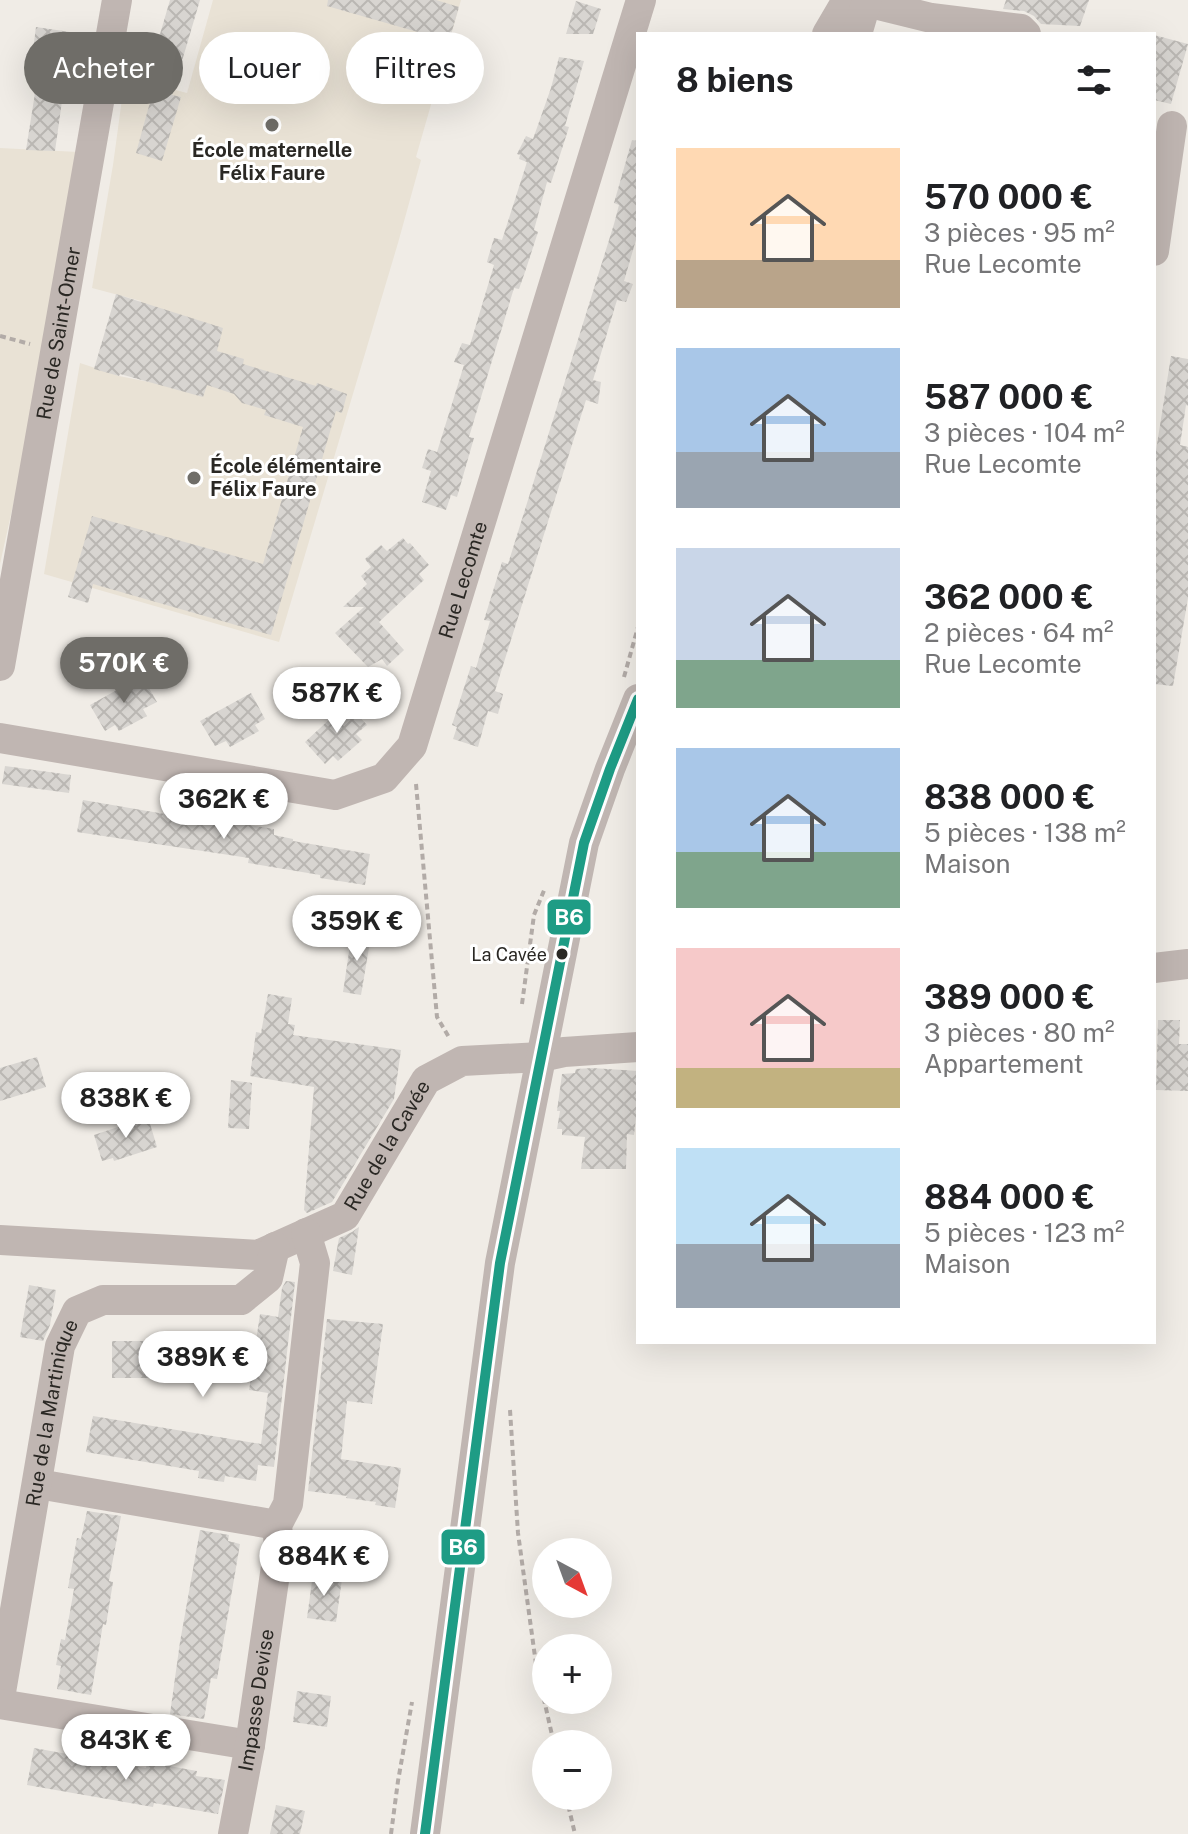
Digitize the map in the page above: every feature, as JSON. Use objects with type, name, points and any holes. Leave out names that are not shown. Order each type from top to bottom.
[{"type":"street","name":"Rue de Saint-Omer","points":[[0,666],[117,0]]},
{"type":"street","name":"Rue Lecomte","points":[[0,738],[335,795],[384,778],[412,746],[641,0]]},
{"type":"street","points":[[829,32],[860,1]]},
{"type":"street","points":[[857,32],[860,1]]},
{"type":"street","points":[[860,1],[931,18],[1021,29],[1024,32]]},
{"type":"street","points":[[1156,236],[1171,125]]},
{"type":"street","points":[[425,1834],[500,1263],[584,843],[636,704]]},
{"type":"street","points":[[1156,968],[1188,964]]},
{"type":"street","name":"Rue de la Cavée","points":[[0,1240],[258,1255],[345,1216],[426,1080],[462,1061],[636,1047]]},
{"type":"street","name":"Impasse Devise","points":[[233,1834],[250,1745],[279,1546],[277,1525],[288,1504],[315,1263],[306,1233]]},
{"type":"street","name":"Rue de la Martinique","points":[[0,1698],[60,1346],[77,1311],[103,1300],[241,1300],[268,1278],[275,1247]]},
{"type":"street","points":[[38,1484],[277,1525]]},
{"type":"street","points":[[0,1704],[250,1745]]},
{"type":"path","points":[[412,746],[437,1017],[462,1061]]},
{"type":"path","points":[[510,1397],[518,1533],[536,1664],[551,1730]]},
{"type":"path","points":[[569,1810],[575,1834]]},
{"type":"shaded area","name":"École élémentaire Félix Faure","points":[[213,0],[461,0],[452,32],[346,32],[346,104],[431,104],[416,157],[421,160],[398,243],[279,642],[44,574],[80,363],[149,382],[170,312],[92,288],[121,104],[183,104],[183,92],[187,93],[199,50],[199,104],[330,104],[330,32],[204,32]]},
{"type":"shaded area","points":[[0,148],[78,152],[48,348],[0,564]]},
{"type":"building","points":[[170,0],[200,0],[183,58],[183,32],[161,32]]},
{"type":"building","points":[[328,0],[436,0],[459,7],[452,32],[418,32],[327,6]]},
{"type":"building","points":[[1006,0],[1089,0],[1080,26],[1041,24],[1024,11],[1003,9]]},
{"type":"building","points":[[576,1],[601,9],[593,34],[566,34]]},
{"type":"building","points":[[36,27],[70,32],[35,32]]},
{"type":"building","points":[[1156,36],[1188,44],[1171,104],[1156,100]]},
{"type":"building","points":[[559,57],[584,61],[565,126],[569,127],[551,183],[547,182],[534,230],[538,232],[526,269],[519,289],[514,288],[469,437],[474,438],[457,497],[451,495],[446,510],[422,502],[431,471],[422,468],[428,449],[437,452],[464,365],[454,362],[462,343],[470,345],[494,265],[487,262],[494,238],[502,240],[527,162],[519,159],[520,155],[517,154],[526,136],[533,139]]},
{"type":"building","points":[[33,104],[62,104],[55,151],[26,150]]},
{"type":"building","points":[[149,104],[179,104],[162,161],[136,153]]},
{"type":"building","points":[[632,140],[636,141],[636,240],[624,281],[633,284],[626,302],[617,300],[593,380],[601,382],[598,404],[586,400],[495,691],[503,694],[498,714],[488,711],[478,747],[453,739],[457,727],[452,725],[471,666],[476,668],[490,621],[484,620],[502,562],[508,564],[614,224],[619,205],[614,203]]},
{"type":"building","points":[[116,294],[223,328],[217,351],[244,359],[243,364],[347,394],[342,413],[336,411],[271,635],[93,584],[88,603],[68,597],[92,516],[263,564],[303,427],[264,415],[266,410],[242,403],[234,394],[207,385],[203,397],[94,369]]},
{"type":"building","points":[[1171,356],[1188,359],[1188,406],[1180,445],[1188,447],[1188,598],[1173,686],[1156,684],[1156,450]]},
{"type":"building","points":[[403,538],[429,565],[419,574],[424,580],[379,622],[404,650],[387,666],[382,659],[368,667],[335,633],[364,607],[343,607],[367,584],[361,576],[371,567],[365,559],[381,545],[387,551]]},
{"type":"building","points":[[142,676],[157,702],[143,709],[147,716],[119,731],[115,725],[105,731],[90,705]]},
{"type":"building","points":[[251,693],[265,719],[255,725],[259,731],[230,747],[226,741],[215,746],[200,721]]},
{"type":"building","points":[[347,703],[367,725],[356,734],[362,740],[338,761],[333,756],[325,764],[305,742]]},
{"type":"building","points":[[5,766],[71,775],[69,793],[2,784]]},
{"type":"building","points":[[83,800],[274,829],[274,835],[293,841],[370,854],[365,885],[248,863],[249,858],[77,832]]},
{"type":"building","points":[[352,932],[371,936],[361,995],[343,992]]},
{"type":"building","points":[[268,994],[292,998],[288,1024],[295,1025],[293,1035],[401,1050],[394,1099],[332,1202],[307,1213],[304,1210],[314,1087],[250,1076],[256,1032],[261,1033]]},
{"type":"building","points":[[1158,1020],[1180,1020],[1179,1044],[1188,1044],[1188,1091],[1156,1090]]},
{"type":"building","points":[[37,1057],[46,1087],[0,1101],[0,1068]]},
{"type":"building","points":[[576,1069],[636,1071],[636,1118],[634,1135],[627,1134],[626,1169],[581,1169],[585,1137],[562,1135],[562,1129],[557,1129],[562,1074],[575,1073]]},
{"type":"building","points":[[231,1080],[252,1083],[249,1129],[228,1128]]},
{"type":"building","points":[[148,1117],[157,1147],[114,1161],[113,1158],[102,1161],[94,1135]]},
{"type":"building","points":[[359,1227],[352,1275],[333,1271],[339,1238]]},
{"type":"building","points":[[286,1281],[295,1282],[274,1467],[258,1465],[256,1481],[225,1476],[224,1482],[198,1478],[199,1471],[86,1452],[93,1416],[261,1444],[268,1393],[249,1390],[251,1378],[112,1378],[112,1341],[256,1341],[260,1314],[278,1317]]},
{"type":"building","points":[[29,1285],[56,1290],[50,1325],[43,1341],[20,1337]]},
{"type":"building","points":[[327,1319],[383,1324],[372,1404],[347,1401],[341,1459],[401,1468],[395,1508],[347,1496],[308,1491]]},
{"type":"building","points":[[87,1511],[121,1516],[109,1581],[113,1582],[106,1625],[103,1624],[91,1695],[57,1689],[61,1666],[56,1665],[61,1639],[65,1640],[74,1589],[68,1588],[77,1538],[81,1539]]},
{"type":"building","points":[[200,1530],[229,1535],[228,1541],[240,1544],[217,1679],[211,1678],[204,1719],[170,1714]]},
{"type":"building","points":[[313,1574],[342,1579],[336,1622],[307,1618]]},
{"type":"building","points":[[297,1691],[331,1696],[327,1727],[293,1722]]},
{"type":"building","points":[[34,1748],[146,1768],[147,1762],[197,1771],[196,1776],[225,1780],[218,1814],[154,1803],[153,1807],[27,1785]]},
{"type":"building","points":[[276,1805],[305,1811],[300,1834],[270,1834]]},
{"type":"transit line","name":"B6","points":[[425,1834],[500,1263],[584,843],[636,704]]},
{"type":"place","name":"École maternelle Félix Faure","points":[[272,125]]},
{"type":"place","name":"École élémentaire Félix Faure","points":[[194,478]]},
{"type":"place","name":"La Cavée","points":[[562,954]]}]
